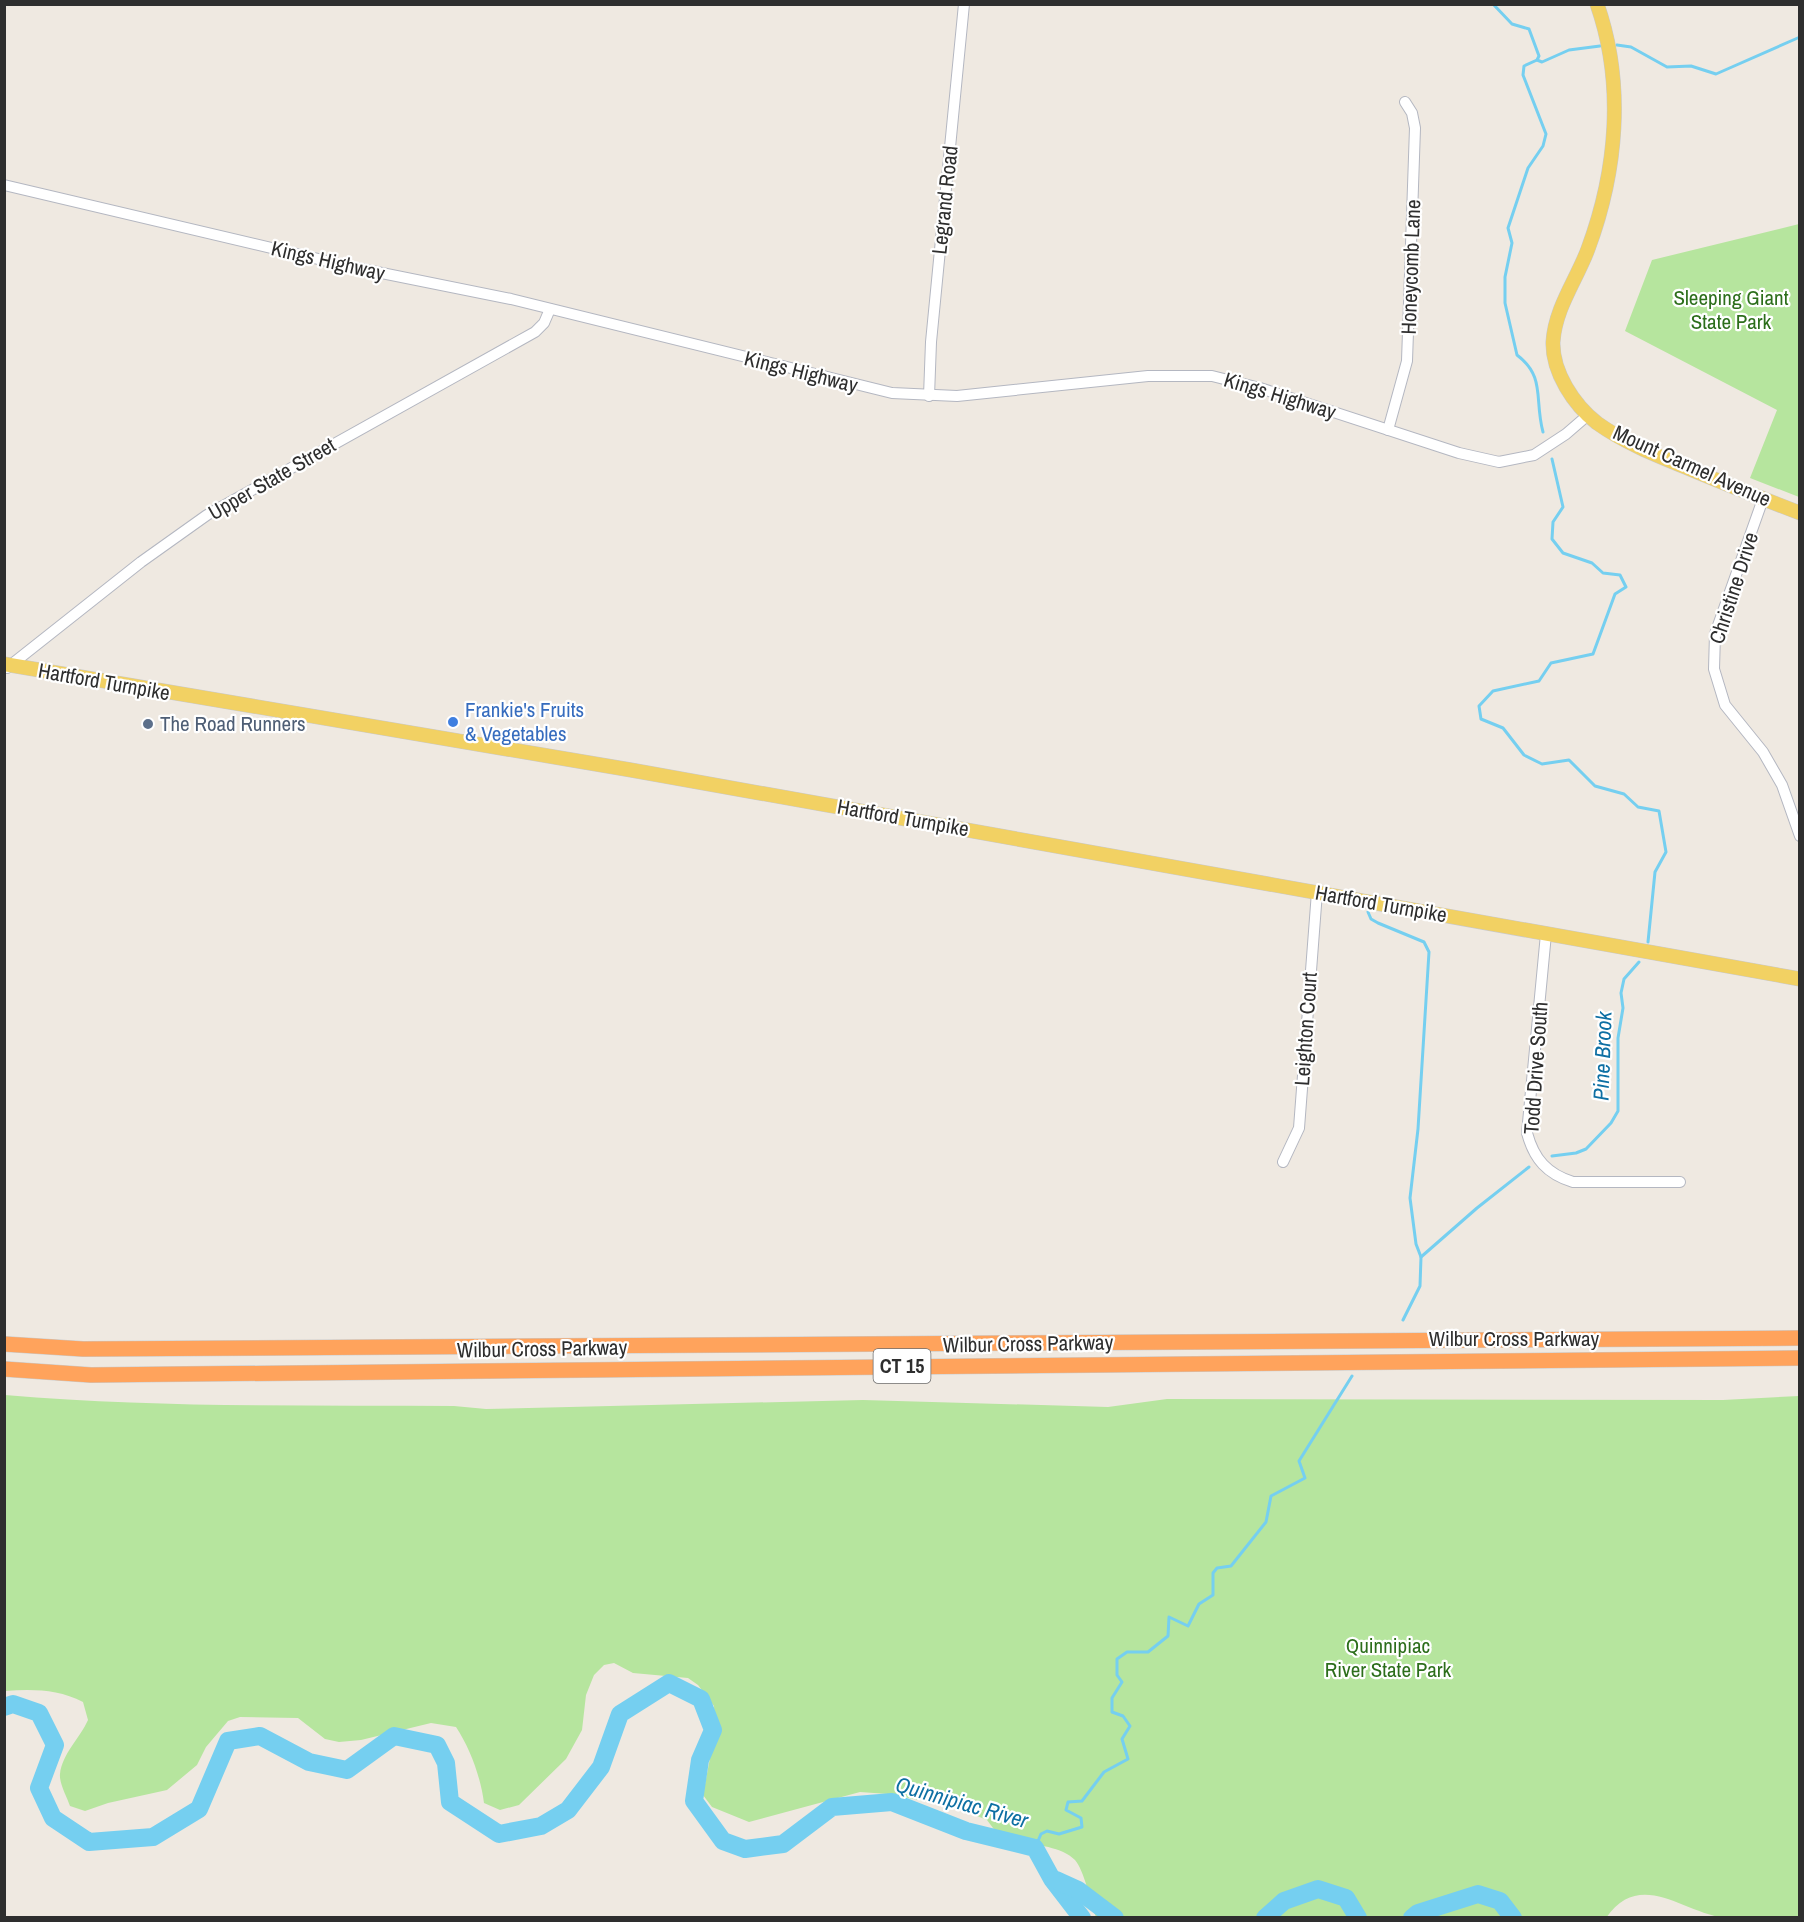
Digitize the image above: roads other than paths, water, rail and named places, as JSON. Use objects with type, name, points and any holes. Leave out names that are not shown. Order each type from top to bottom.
[{"type":"highway","name":"Wilbur Cross Parkway","points":[[4,1344],[106,1349],[1800,1338]]},
{"type":"highway","name":"Wilbur Cross Parkway","points":[[4,1369],[91,1375],[1800,1358]]},
{"type":"main road","name":"Mount Carmel Avenue","points":[[1597,4],[1612,68],[1613,141],[1595,227],[1558,318],[1553,344],[1559,372],[1573,397],[1588,415],[1620,437],[1646,450],[1800,513]]},
{"type":"main road","name":"Hartford Turnpike","points":[[6,667],[631,770],[1800,980]]},
{"type":"street","name":"Legrand Road","points":[[929,396],[931,342],[964,4]]},
{"type":"street","name":"Honeycomb Lane","points":[[1388,430],[1407,361],[1415,128],[1412,113],[1405,102]]},
{"type":"street","name":"Kings Highway","points":[[4,185],[318,260],[497,296],[892,393],[929,396],[992,393],[1148,376],[1200,375],[1260,388],[1475,458],[1507,462],[1524,459],[1543,450],[1588,415]]},
{"type":"street","name":"Upper State Street","points":[[6,667],[176,536],[207,515],[535,332],[544,323],[550,309]]},
{"type":"street","name":"Christine Drive","points":[[1763,499],[1715,634],[1713,669],[1725,705],[1763,752],[1782,785],[1800,836]]},
{"type":"street","name":"Leighton Court","points":[[1283,1162],[1299,1128],[1317,892]]},
{"type":"street","name":"Todd Drive South","points":[[1546,934],[1527,1133],[1532,1150],[1547,1169],[1559,1178],[1573,1182],[1680,1182]]},
{"type":"waterway","name":"Pine Brook","points":[[1493,4],[1512,24],[1529,29],[1539,56],[1537,60],[1524,66],[1523,75],[1546,134],[1543,146],[1528,168],[1508,228],[1512,243],[1505,277],[1505,303],[1517,355],[1526,363],[1536,380],[1543,432]]},
{"type":"waterway","points":[[1617,45],[1631,47],[1667,67],[1691,66],[1716,74],[1800,37]]},
{"type":"waterway","points":[[1537,60],[1542,62],[1569,50],[1600,46]]},
{"type":"waterway","name":"Pine Brook","points":[[1552,459],[1563,507],[1553,522],[1552,539],[1563,553],[1592,563],[1603,573],[1620,575],[1626,587],[1615,594],[1593,654],[1551,663],[1539,681],[1493,691],[1479,706],[1481,719],[1503,728],[1524,755],[1542,764],[1569,760],[1595,786],[1624,794],[1638,807],[1659,811],[1666,852],[1655,872],[1648,942]]},
{"type":"waterway","points":[[1368,912],[1371,919],[1378,923],[1424,942],[1429,952],[1418,1129],[1410,1198],[1416,1244],[1421,1257]]},
{"type":"waterway","name":"Pine Brook","points":[[1552,1156],[1576,1153],[1586,1149],[1611,1123],[1618,1111],[1618,1038],[1623,1008],[1621,993],[1624,979],[1639,962]]},
{"type":"waterway","name":"Pine Brook","points":[[1403,1320],[1420,1286],[1421,1257],[1529,1167]]},
{"type":"waterway","name":"Pine Brook","points":[[1035,1848],[1041,1834],[1047,1831],[1059,1834],[1082,1827],[1081,1818],[1066,1810],[1068,1802],[1082,1801],[1104,1772],[1128,1759],[1122,1739],[1130,1726],[1123,1716],[1112,1712],[1112,1698],[1122,1682],[1117,1675],[1117,1659],[1127,1652],[1148,1652],[1168,1636],[1169,1617],[1188,1626],[1199,1604],[1213,1595],[1213,1573],[1217,1568],[1231,1566],[1266,1522],[1271,1496],[1305,1478],[1299,1461],[1352,1376]]},
{"type":"waterway","name":"Quinnipiac River","points":[[4,1707],[13,1704],[39,1713],[55,1745],[39,1788],[53,1818],[89,1842],[153,1837],[199,1809],[228,1741],[260,1736],[309,1762],[347,1770],[394,1736],[437,1745],[446,1763],[450,1802],[499,1834],[541,1826],[568,1810],[601,1767],[620,1714],[669,1683],[701,1699],[713,1730],[700,1760],[694,1801],[723,1841],[745,1849],[783,1844],[832,1807],[892,1802],[966,1831],[1035,1848],[1052,1879],[1082,1918]]},
{"type":"waterway","name":"Quinnipiac River","points":[[1056,1880],[1078,1890],[1115,1918]]},
{"type":"waterway","name":"Quinnipiac River","points":[[1265,1918],[1284,1901],[1318,1889],[1346,1898],[1358,1918]]},
{"type":"waterway","name":"Quinnipiac River","points":[[1412,1918],[1418,1913],[1478,1894],[1500,1901],[1513,1918]]},
{"type":"place","name":"Frankie's Fruits & Vegetables","points":[[453,722]]},
{"type":"place","name":"The Road Runners","points":[[148,724]]},
{"type":"park label","name":"Sleeping Giant State Park","points":[[1731,310]]},
{"type":"park label","name":"Quinnipiac River State Park","points":[[1388,1658]]}]
